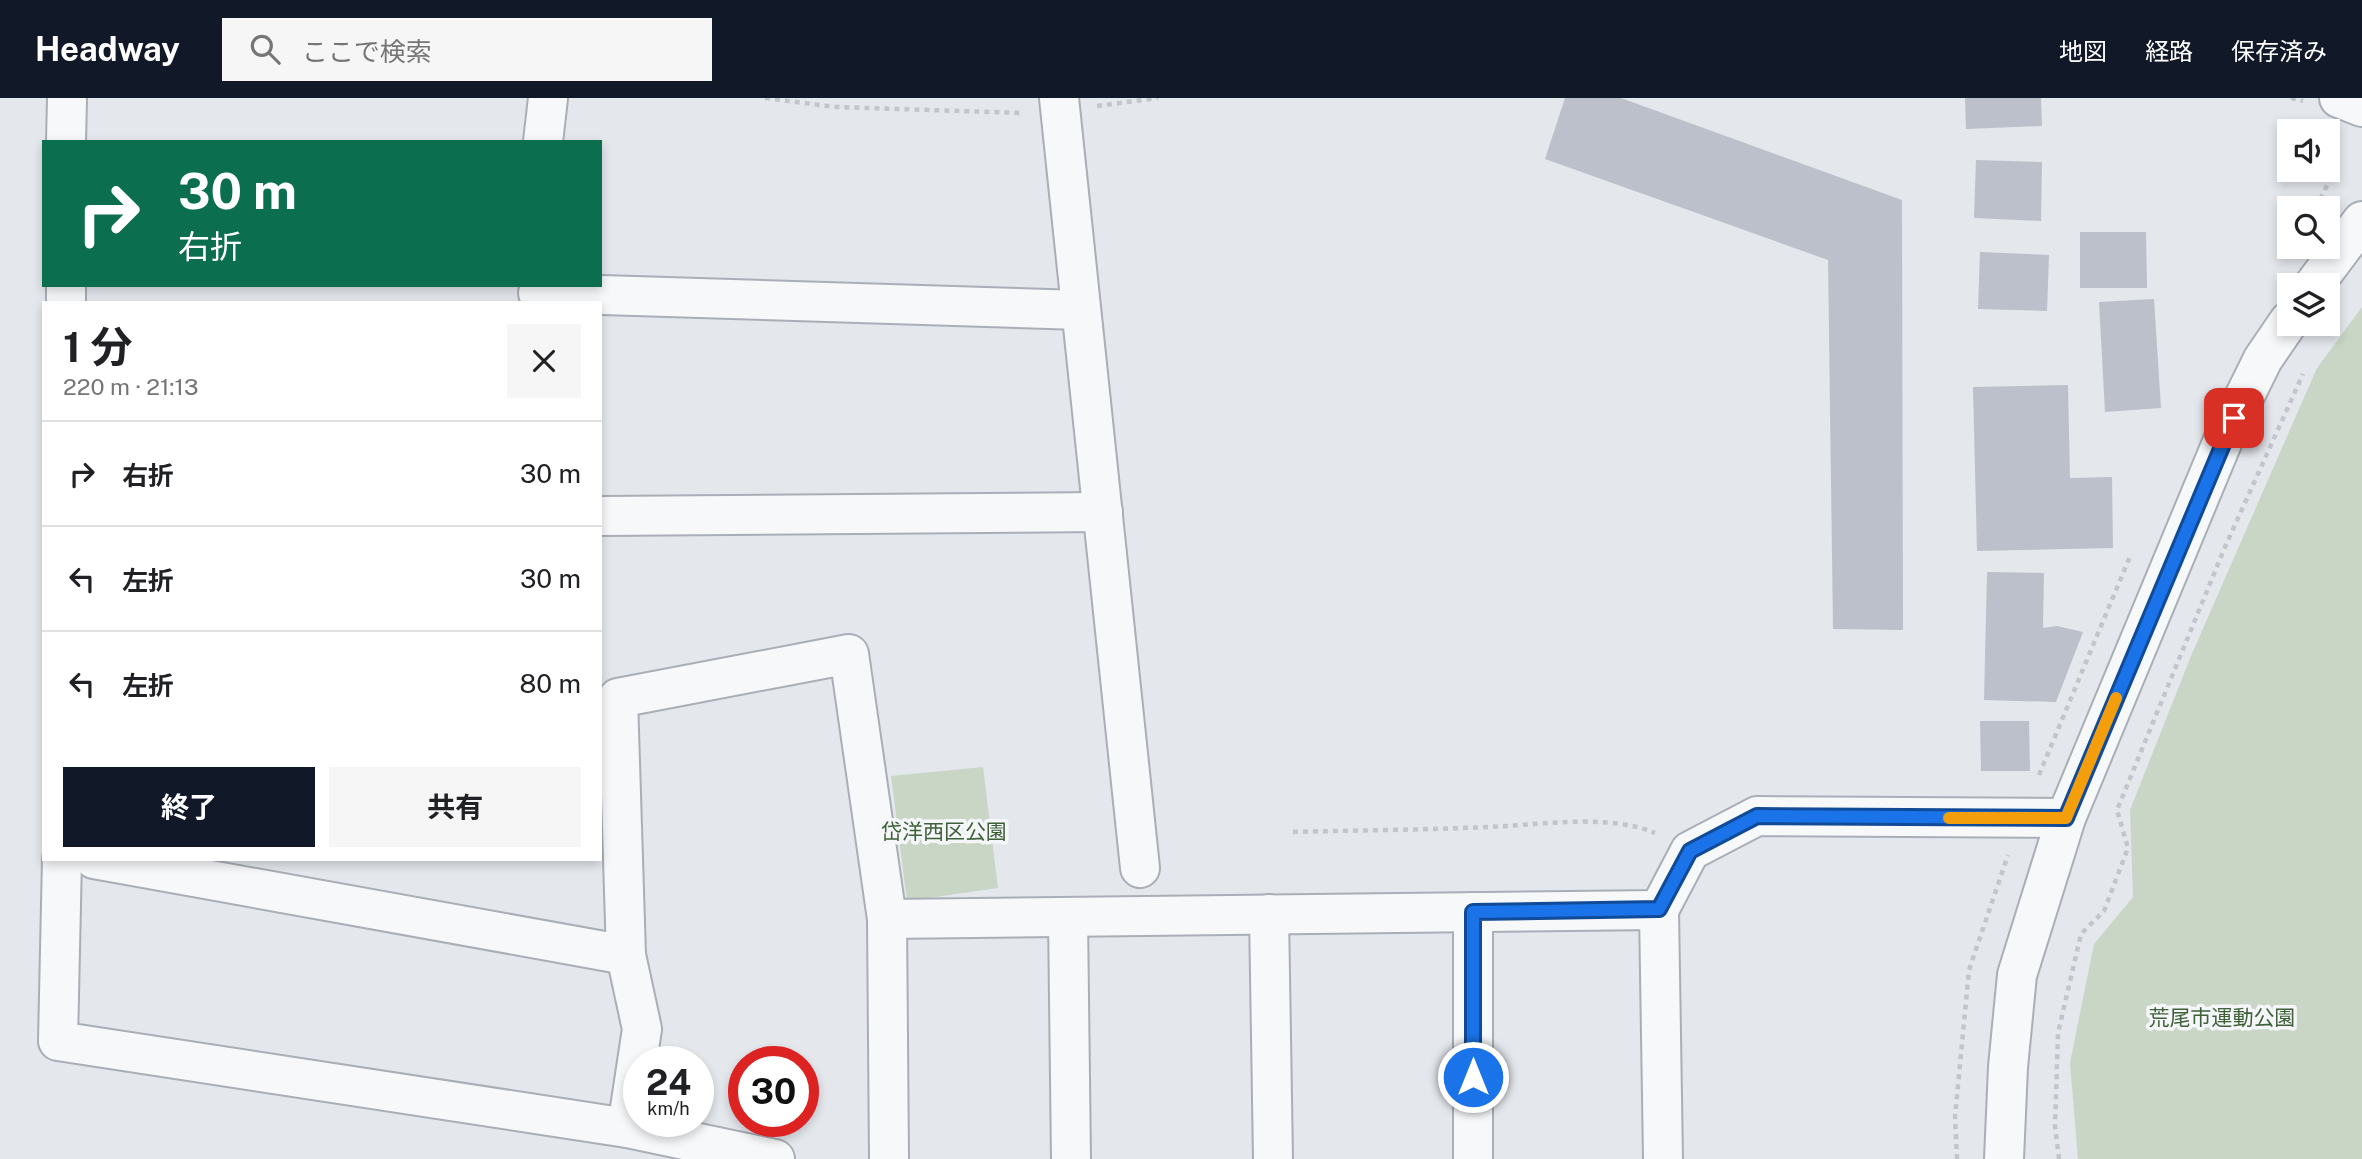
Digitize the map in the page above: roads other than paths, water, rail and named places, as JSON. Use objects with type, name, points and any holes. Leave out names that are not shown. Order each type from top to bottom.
[{"type":"street","points":[[66,98],[66,140]]},
{"type":"street","points":[[543,140],[548,98]]},
{"type":"street","points":[[2339,98],[2362,107]]},
{"type":"street","points":[[1060,106],[1140,868]]},
{"type":"street","points":[[2323,273],[2362,221]]},
{"type":"street","points":[[538,294],[1081,310]]},
{"type":"street","points":[[2004,1159],[2008,1067],[2017,975],[2066,818],[2224,438],[2263,359],[2279,336]]},
{"type":"street","points":[[602,516],[1103,512]]},
{"type":"street","points":[[639,1046],[642,1029],[626,955],[609,699],[849,654],[887,919],[889,1159]]},
{"type":"street","points":[[1663,1159],[1659,909],[1690,851],[1757,816],[2066,818]]},
{"type":"street","points":[[62,861],[58,1041],[623,1127]]},
{"type":"street","points":[[105,861],[626,955]]},
{"type":"street","points":[[887,919],[1659,909]]},
{"type":"street","points":[[1473,912],[1473,1159]]},
{"type":"street","points":[[1269,914],[1273,1159]]},
{"type":"street","points":[[1068,917],[1071,1159]]},
{"type":"street","points":[[670,1137],[775,1159]]},
{"type":"park label","name":"岱洋西区公園","points":[[944,832]]},
{"type":"park label","name":"荒尾市運動公園","points":[[2222,1018]]}]
